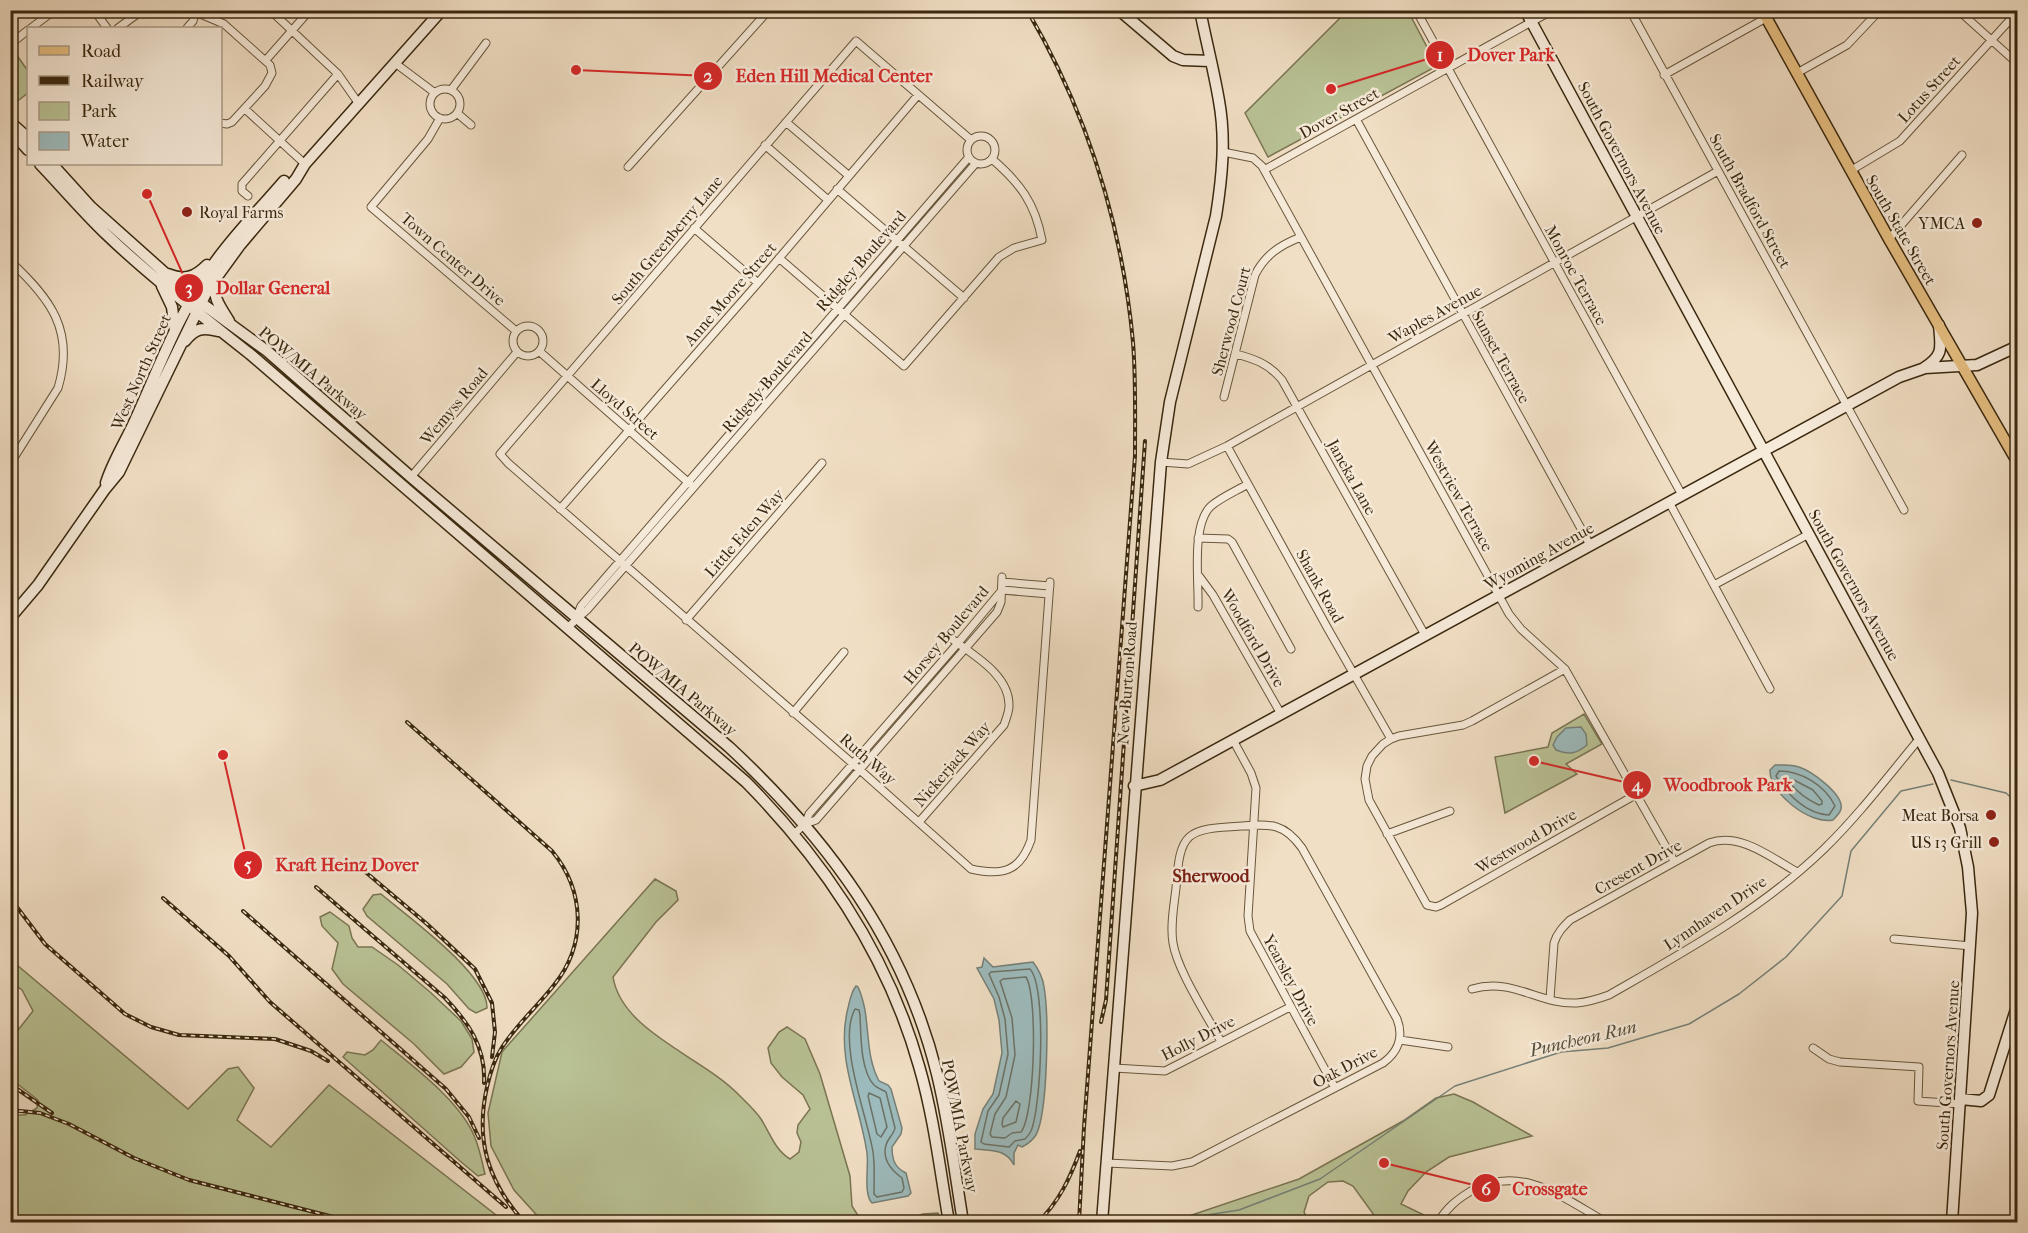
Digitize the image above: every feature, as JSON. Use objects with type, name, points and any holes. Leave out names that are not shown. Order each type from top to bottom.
[{"type":"main road","name":"West North Street","points":[[105,489],[109,473],[128,438],[175,331],[305,164],[442,10]]},
{"type":"main road","points":[[1119,10],[1173,56],[1183,60],[1210,62]]},
{"type":"main road","name":"New Burton Road","points":[[1102,1222],[1134,786],[1161,462],[1170,402],[1216,216],[1221,185],[1223,152],[1220,102],[1200,10]]},
{"type":"main road","name":"South Governors Avenue","points":[[1525,10],[1762,451],[1920,738],[1938,773],[1960,828],[1968,867],[1972,913],[1952,1222]]},
{"type":"main road","name":"South State Street","points":[[1764,14],[1850,171],[2018,463]]},
{"type":"main road","points":[[13,128],[27,137]]},
{"type":"main road","points":[[13,128],[27,149]]},
{"type":"main road","name":"West North Street","points":[[10,618],[38,585],[119,472],[178,351],[194,304],[211,267],[288,177],[305,164]]},
{"type":"main road","points":[[41,165],[93,221],[161,276],[180,278],[194,276],[227,246]]},
{"type":"main road","points":[[53,165],[91,207],[161,276],[171,305],[175,331]]},
{"type":"main road","points":[[178,351],[198,329],[228,330],[215,297],[214,287],[219,273]]},
{"type":"main road","name":"POW/MIA Parkway","points":[[161,276],[228,330],[395,480],[746,782],[794,834],[847,904],[891,984],[920,1067],[949,1222]]},
{"type":"main road","points":[[1924,368],[1932,363],[1940,353],[1939,325]]},
{"type":"main road","name":"POW/MIA Parkway","points":[[228,330],[267,351],[411,477],[729,747],[805,824],[858,896],[894,958],[910,993],[936,1072],[948,1122],[963,1222]]},
{"type":"main road","name":"Wyoming Avenue","points":[[1134,786],[1160,780],[1907,373],[1924,368],[1985,363],[2018,346]]},
{"type":"main road","points":[[395,480],[400,481],[411,477]]},
{"type":"main road","points":[[1961,1101],[1979,1101],[1987,1097],[2018,1003]]},
{"type":"street","points":[[33,27],[55,10]]},
{"type":"street","points":[[94,10],[106,27]]},
{"type":"street","points":[[119,27],[143,10]]},
{"type":"street","points":[[270,10],[338,74],[359,104]]},
{"type":"street","points":[[266,60],[310,10]]},
{"type":"street","points":[[628,167],[769,10]]},
{"type":"street","name":"Monroe Terrace","points":[[1416,10],[1682,495]]},
{"type":"street","name":"Dover Street","points":[[1264,170],[1553,10]]},
{"type":"street","name":"South Bradford Street","points":[[1630,10],[1904,510]]},
{"type":"street","points":[[1797,73],[1847,45],[1880,10]]},
{"type":"street","points":[[1958,10],[2018,64]]},
{"type":"street","points":[[188,27],[193,21],[193,12],[224,24],[270,65],[272,73],[265,86],[232,122],[222,123]]},
{"type":"street","name":"Lotus Street","points":[[1850,171],[1900,141],[2018,12]]},
{"type":"street","points":[[1665,75],[1764,14]]},
{"type":"street","points":[[12,43],[27,31]]},
{"type":"street","name":"South Greenberry Lane","points":[[501,458],[500,454],[856,41],[918,95]]},
{"type":"street","points":[[451,90],[486,43]]},
{"type":"street","points":[[395,63],[435,93]]},
{"type":"street","points":[[248,196],[242,191],[242,184],[338,74]]},
{"type":"street","points":[[444,89],[451,90],[460,101],[457,112],[450,118],[440,118],[434,114],[431,99],[435,93],[444,89]]},
{"type":"street","points":[[918,95],[971,140]]},
{"type":"street","name":"Anne Moore Street","points":[[560,509],[758,283],[918,95]]},
{"type":"street","points":[[244,109],[305,164]]},
{"type":"street","points":[[457,112],[471,125]]},
{"type":"street","name":"Town Center Drive","points":[[440,118],[428,139],[371,207],[516,331]]},
{"type":"street","name":"Sunset Terrace","points":[[1356,119],[1590,545]]},
{"type":"street","points":[[786,122],[848,175]]},
{"type":"street","points":[[982,135],[991,139],[995,147],[992,159],[986,163],[976,163],[969,157],[967,149],[971,140],[982,135]]},
{"type":"street","points":[[765,145],[828,200]]},
{"type":"street","points":[[1223,152],[1253,158],[1264,170]]},
{"type":"street","points":[[1889,239],[1962,155]]},
{"type":"street","name":"Ridgley Boulevard","points":[[773,384],[785,376],[895,241],[969,157]]},
{"type":"street","points":[[779,258],[904,366],[999,257],[1014,248],[1042,240],[1034,211],[1026,194],[1014,179],[992,159]]},
{"type":"street","name":"Ridgely Boulevard","points":[[622,564],[694,487],[785,376],[844,314],[976,163]]},
{"type":"street","name":"Westview Terrace","points":[[1264,170],[1509,614],[1565,669],[1674,861]]},
{"type":"street","name":"Waples Avenue","points":[[1161,462],[1188,464],[1227,446],[1718,171]]},
{"type":"street","points":[[837,189],[964,298]]},
{"type":"street","points":[[694,228],[758,283]]},
{"type":"street","name":"Sherwood Court","points":[[1224,397],[1254,275],[1270,253],[1301,237]]},
{"type":"street","points":[[10,261],[37,288],[52,308],[58,319],[64,347],[58,388],[10,464]]},
{"type":"street","points":[[529,326],[538,330],[543,343],[539,351],[531,356],[517,352],[512,340],[516,331],[529,326]]},
{"type":"street","name":"Lloyd Street","points":[[539,351],[694,487]]},
{"type":"street","name":"Wemyss Road","points":[[411,477],[517,352]]},
{"type":"street","name":"Janeka Lane","points":[[1236,354],[1259,360],[1282,380],[1425,635]]},
{"type":"street","name":"Ridgely Boulevard","points":[[567,628],[587,610],[688,482],[773,384]]},
{"type":"street","name":"Shank Road","points":[[1227,446],[1391,739]]},
{"type":"street","name":"Ruth Way","points":[[501,458],[971,869],[986,873],[1010,870],[1021,861],[1031,840],[1050,587],[1002,583]]},
{"type":"street","name":"Little Eden Way","points":[[686,620],[822,463]]},
{"type":"street","points":[[1198,607],[1198,538],[1203,516],[1210,507],[1248,484]]},
{"type":"street","points":[[1669,502],[1770,689]]},
{"type":"street","points":[[1714,585],[1809,534]]},
{"type":"street","name":"Woodford Drive","points":[[1198,538],[1228,539],[1232,542],[1291,649]]},
{"type":"street","name":"Woodford Drive","points":[[1199,576],[1213,595],[1281,714]]},
{"type":"street","name":"Horsey Boulevard","points":[[805,824],[809,814],[1002,583]]},
{"type":"street","name":"Horsey Boulevard","points":[[794,834],[805,824],[816,820],[997,612],[1001,602],[1002,583]]},
{"type":"street","points":[[955,641],[966,648]]},
{"type":"street","name":"Nickerjack Way","points":[[919,822],[1004,725],[1009,706],[1006,689],[995,674],[966,648]]},
{"type":"street","points":[[793,712],[844,652]]},
{"type":"street","points":[[1450,811],[1388,834],[1369,800],[1365,779],[1367,766],[1372,756],[1383,744],[1399,736],[1463,725],[1565,669]]},
{"type":"street","name":"Lynnhaven Drive","points":[[1473,989],[1484,985],[1501,985],[1550,999],[1576,1003],[1609,995],[1712,935],[1797,872],[1834,838],[1920,738]]},
{"type":"street","name":"Yearsley Drive","points":[[1233,740],[1255,780],[1257,796],[1248,923],[1259,950],[1335,1088]]},
{"type":"street","name":"Westwood Drive","points":[[1388,834],[1427,904],[1436,907],[1637,794]]},
{"type":"street","points":[[1221,1042],[1179,962],[1173,943],[1178,858],[1185,842],[1198,831],[1255,825],[1281,827],[1295,838],[1302,848],[1398,1018],[1400,1040],[1448,1047]]},
{"type":"street","name":"Cresent Drive","points":[[1550,999],[1554,943],[1563,927],[1674,861],[1709,843],[1718,840],[1735,840],[1797,872]]},
{"type":"street","points":[[1894,939],[1971,946]]},
{"type":"street","name":"Holly Drive","points":[[1114,1068],[1165,1071],[1290,1007]]},
{"type":"street","name":"Oak Drive","points":[[1107,1163],[1172,1166],[1188,1164],[1383,1063],[1395,1051],[1400,1040]]},
{"type":"street","points":[[1813,1048],[1828,1059],[1840,1062],[1919,1067],[1918,1101],[1961,1101]]},
{"type":"street","points":[[1440,1222],[1457,1199],[1481,1186],[1507,1180],[1528,1182],[1552,1191],[1606,1222]]},
{"type":"green space","points":[[1348,10],[1408,11],[1437,66],[1268,157],[1245,113]]},
{"type":"green space","points":[[11,47],[27,70],[27,94],[11,106]]},
{"type":"green space","points":[[1584,714],[1602,744],[1566,764],[1577,774],[1505,813],[1495,757],[1548,747],[1552,733]]},
{"type":"green space","points":[[655,879],[676,891],[678,900],[656,922],[613,977],[620,996],[631,1013],[647,1028],[724,1081],[739,1095],[759,1116],[780,1151],[790,1159],[799,1152],[801,1142],[797,1133],[798,1125],[810,1109],[803,1095],[782,1077],[771,1063],[768,1048],[779,1032],[787,1027],[805,1039],[820,1074],[850,1176],[852,1206],[862,1222],[543,1222],[514,1190],[491,1146],[488,1113],[502,1052]]},
{"type":"green space","points":[[381,894],[461,963],[484,994],[487,1008],[476,1013],[469,1009],[447,984],[367,916],[363,909],[373,895]]},
{"type":"green space","points":[[330,912],[349,926],[352,938],[358,947],[372,947],[398,965],[461,1021],[472,1039],[474,1052],[461,1067],[444,1074],[414,1044],[343,984],[332,969],[338,943],[322,926],[320,917]]},
{"type":"green space","points":[[11,960],[188,1109],[228,1069],[238,1067],[254,1088],[237,1120],[271,1147],[329,1085],[505,1222],[11,1222],[11,1115],[25,1115],[37,1108],[38,1100],[11,1079],[11,1039],[33,1011],[22,990],[11,982]]},
{"type":"green space","points":[[381,1040],[420,1072],[459,1111],[475,1138],[485,1174],[478,1176],[343,1057],[347,1052],[365,1055],[373,1050]]},
{"type":"green space","points":[[1454,1094],[1473,1102],[1532,1136],[1449,1157],[1426,1172],[1408,1191],[1401,1204],[1432,1219],[1431,1222],[1379,1222],[1353,1186],[1343,1181],[1328,1182],[1309,1196],[1304,1212],[1307,1218],[1304,1222],[1171,1222],[1299,1179],[1403,1121],[1436,1098]]},
{"type":"green space","points":[[938,1213],[940,1222],[899,1222],[923,1214]]},
{"type":"water","points":[[1581,727],[1586,734],[1587,745],[1572,753],[1556,750],[1553,745],[1566,728]]},
{"type":"water","points":[[1775,765],[1796,766],[1818,778],[1832,790],[1841,803],[1838,815],[1833,820],[1813,818],[1792,806],[1771,779],[1770,770]]},
{"type":"water","points":[[984,958],[993,967],[1033,962],[1043,980],[1046,1000],[1045,1085],[1040,1123],[1031,1141],[1022,1147],[1018,1145],[1014,1153],[1014,1165],[1003,1153],[975,1149],[975,1134],[983,1109],[993,1094],[1002,1053],[999,1020],[994,999],[977,968],[982,967]]},
{"type":"water","points":[[856,986],[865,1010],[874,1070],[879,1081],[891,1089],[902,1128],[901,1134],[892,1147],[894,1160],[899,1169],[906,1173],[911,1193],[908,1196],[872,1203],[867,1187],[867,1153],[864,1135],[846,1063],[844,1045],[848,1008]]},
{"type":"waterway","name":"Puncheon Run","points":[[1951,780],[2006,793],[2018,804]]},
{"type":"waterway","name":"Puncheon Run","points":[[1162,1222],[1239,1210],[1320,1179],[1455,1086],[1561,1052],[1608,1048],[1689,1024],[1739,994],[1786,957],[1842,896],[1851,851],[1901,791],[1933,784]]},
{"type":"railway","points":[[1027,10],[1067,88],[1098,170],[1110,212],[1128,298],[1135,370],[1135,456],[1084,1127],[1079,1222]]},
{"type":"railway","points":[[1101,1022],[1106,1000],[1145,441]]},
{"type":"railway","points":[[407,722],[552,851],[571,883],[576,900],[577,935],[565,969],[513,1032],[499,1053],[487,1087],[483,1125],[488,1159],[501,1191],[524,1222]]},
{"type":"railway","points":[[356,864],[427,924],[475,969],[492,1003],[495,1032],[492,1057]]},
{"type":"railway","points":[[316,887],[453,1007],[468,1026],[479,1047],[484,1083]]},
{"type":"railway","points":[[10,898],[45,944],[125,1014],[151,1027],[179,1035],[275,1039],[311,1051],[328,1061]]},
{"type":"railway","points":[[163,898],[229,956],[270,1002],[506,1207]]},
{"type":"railway","points":[[243,911],[446,1089],[469,1117],[479,1138]]},
{"type":"railway","points":[[10,1084],[52,1113]]},
{"type":"railway","points":[[10,1110],[40,1113],[69,1124],[134,1158],[189,1180],[353,1222]]},
{"type":"railway","points":[[1038,1222],[1063,1189],[1080,1151]]},
{"type":"place","name":"Eden Hill Medical Center","points":[[576,70]]},
{"type":"place","name":"Dover Park","points":[[1331,89]]},
{"type":"place","name":"Dollar General","points":[[147,194]]},
{"type":"place","name":"Royal Farms","points":[[187,212]]},
{"type":"place","name":"YMCA","points":[[1977,223]]},
{"type":"place","name":"Kraft Heinz Dover","points":[[223,755]]},
{"type":"place","name":"Woodbrook Park","points":[[1534,761]]},
{"type":"place","name":"Meat Borsa","points":[[1991,815]]},
{"type":"place","name":"US 13 Grill","points":[[1994,842]]},
{"type":"place","name":"Crossgate","points":[[1384,1163]]},
{"type":"district","name":"Sherwood","points":[[1211,876]]}]
